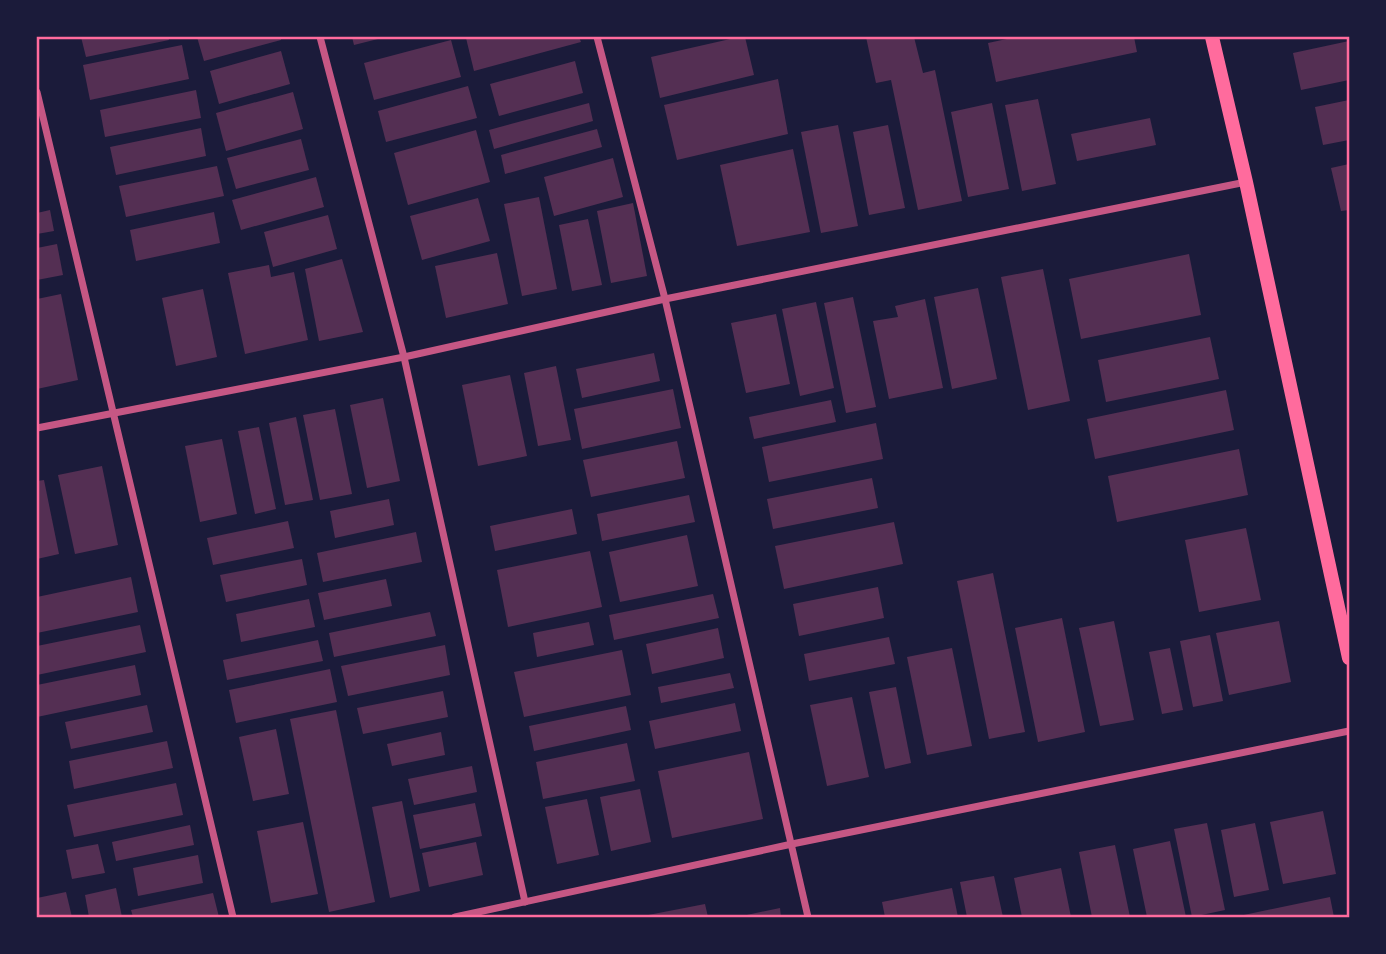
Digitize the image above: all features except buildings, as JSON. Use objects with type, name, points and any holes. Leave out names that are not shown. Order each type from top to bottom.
[{"type":"main road","points":[[1212,37],[1349,658]]},
{"type":"street","points":[[320,37],[404,357],[525,902]]},
{"type":"street","points":[[597,37],[665,299],[808,917]]},
{"type":"street","points":[[37,92],[233,917]]},
{"type":"street","points":[[37,428],[404,357],[665,299],[1246,182]]},
{"type":"street","points":[[454,917],[792,844],[1349,731]]}]
